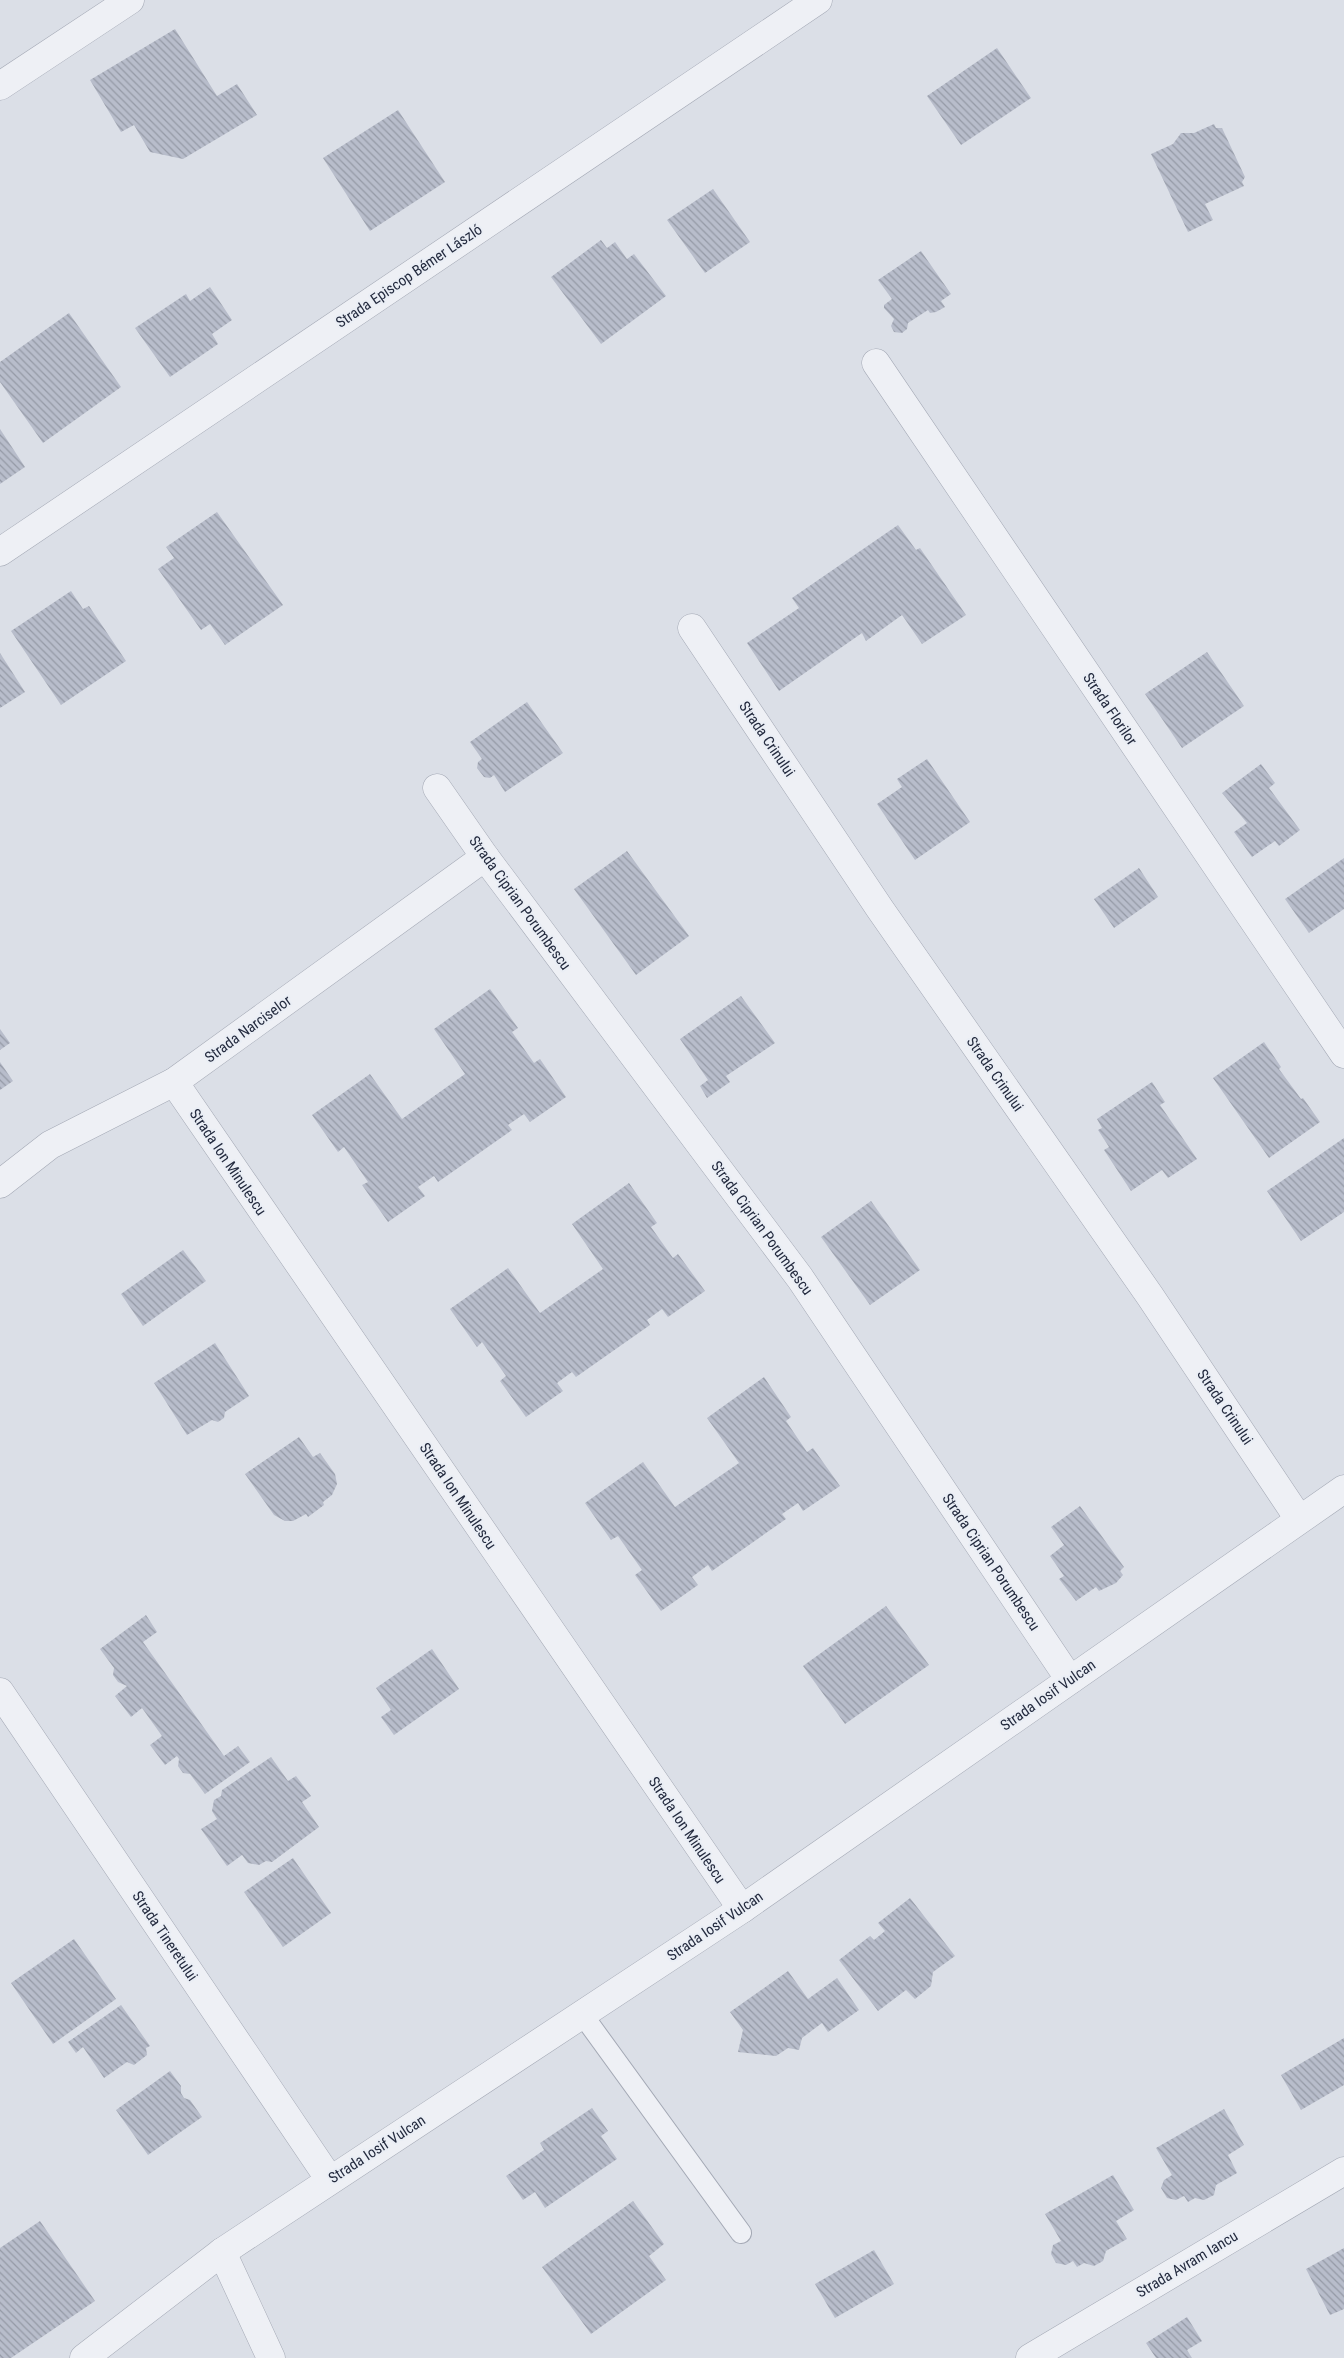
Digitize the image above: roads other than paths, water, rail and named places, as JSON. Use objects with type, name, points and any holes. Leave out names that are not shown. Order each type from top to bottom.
[{"type":"street","points":[[0,86],[130,0]]},
{"type":"street","name":"Strada Episcop Bémer László","points":[[0,552],[818,0]]},
{"type":"street","name":"Strada Florilor","points":[[876,363],[1344,1054]]},
{"type":"street","name":"Strada Crinului","points":[[692,628],[875,901],[1150,1296],[1299,1519]]},
{"type":"street","name":"Strada Ciprian Porumbescu","points":[[438,788],[485,857],[800,1278],[1070,1680]]},
{"type":"street","name":"Strada Narciselor","points":[[0,1184],[50,1145],[174,1082],[485,857]]},
{"type":"street","name":"Strada Ion Minulescu","points":[[174,1082],[742,1909]]},
{"type":"street","name":"Strada Iosif Vulcan","points":[[84,2358],[222,2252],[742,1909],[1299,1519],[1342,1496]]},
{"type":"street","name":"Strada Tineretului","points":[[0,1692],[330,2180]]},
{"type":"street","name":"Strada Avram Iancu","points":[[1030,2358],[1344,2171]]},
{"type":"street","points":[[222,2252],[271,2358]]},
{"type":"lane","points":[[582,2014],[741,2233]]}]
